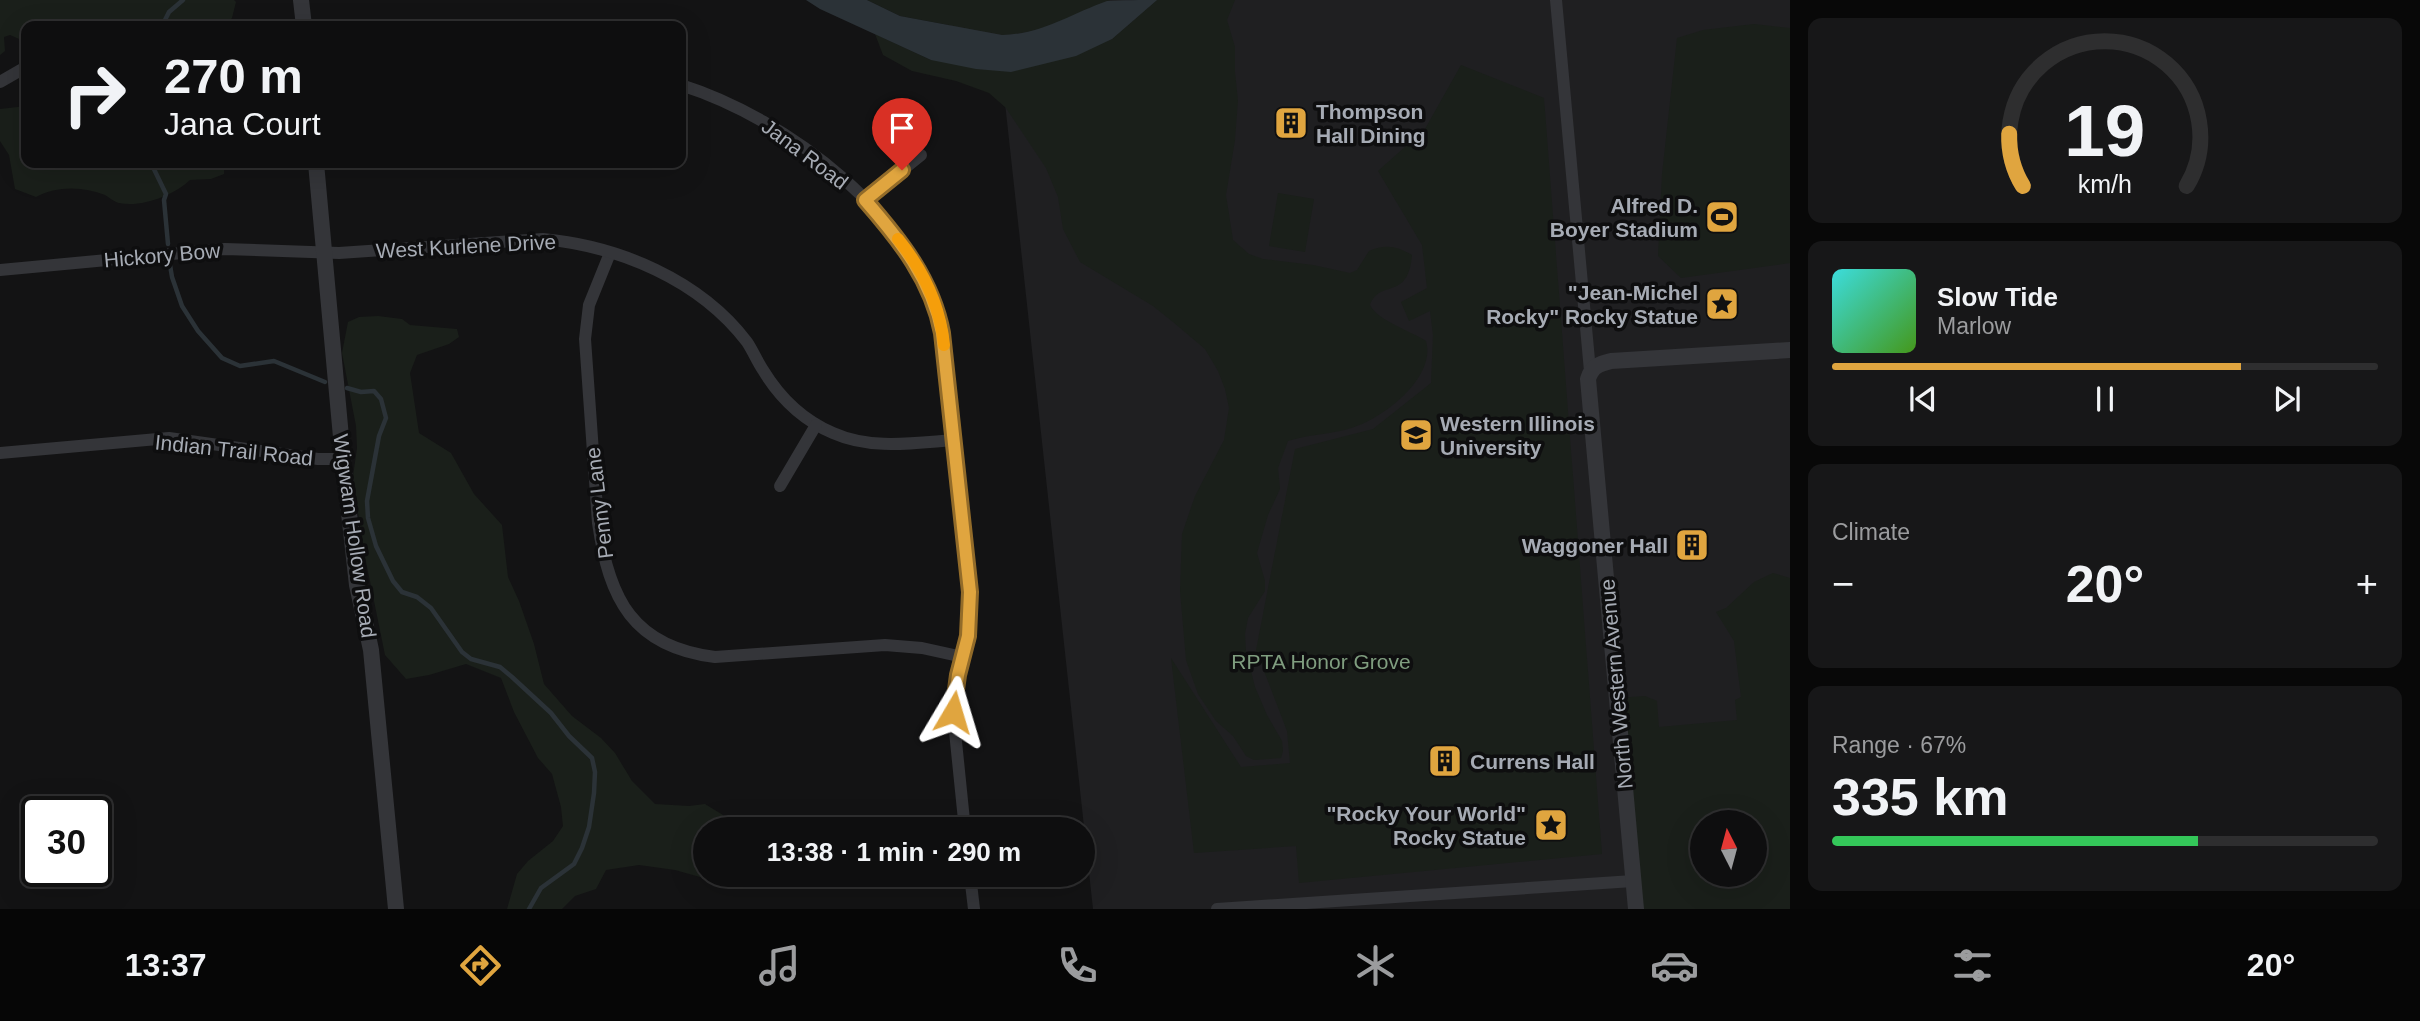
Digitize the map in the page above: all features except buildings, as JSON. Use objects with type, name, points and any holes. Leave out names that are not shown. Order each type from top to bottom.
[{"type":"street","points":[[301,0],[303,21]]},
{"type":"street","name":"North Western Avenue","points":[[1556,0],[1636,909]]},
{"type":"street","points":[[0,82],[21,70]]},
{"type":"street","name":"Jana Road","points":[[686,87],[742,110],[783,133],[820,160],[865,200],[907,250],[933,298],[942,333],[970,592],[968,636],[958,675],[953,712],[964,817]]},
{"type":"street","points":[[865,200],[921,155]]},
{"type":"street","name":"Wigwam Hollow Road","points":[[316,168],[343,459],[357,584],[371,650],[396,909]]},
{"type":"street","name":"West Kurlene Drive","points":[[324,252],[543,239],[589,246],[666,274],[704,299],[744,339],[778,391],[794,409],[816,425],[845,437],[874,444],[954,440]]},
{"type":"street","name":"Hickory Bow","points":[[0,270],[225,249],[324,252]]},
{"type":"street","name":"Penny Lane","points":[[610,253],[595,288],[586,322],[589,402],[602,550],[614,591],[635,620],[664,643],[700,656],[885,645],[922,648],[963,657]]},
{"type":"street","points":[[1590,371],[1598,364],[1611,361],[1790,350]]},
{"type":"street","points":[[780,486],[816,425]]},
{"type":"street","name":"Indian Trail Road","points":[[0,453],[169,438],[318,459],[343,459]]},
{"type":"street","points":[[1217,909],[1633,881]]},
{"type":"street","points":[[971,887],[974,909]]},
{"type":"shaded area","points":[[806,0],[867,0],[900,16],[1002,35],[1043,27],[1107,1],[1157,0],[1112,39],[1076,56],[1011,72],[976,69],[931,60]]},
{"type":"shaded area","name":"Western Illinois University","points":[[895,0],[1790,0],[1790,909],[1093,909],[1091,887],[1095,887],[1095,817],[1083,817],[999,48]]},
{"type":"green space","points":[[0,0],[236,2],[229,21],[21,21],[21,40],[10,35],[4,37],[5,51],[0,55]]},
{"type":"green space","points":[[867,0],[1110,0],[1044,28],[1002,35],[900,16]]},
{"type":"green space","points":[[1157,0],[1235,0],[1227,20],[1235,47],[1238,101],[1226,195],[1233,240],[1249,254],[1263,259],[1350,273],[1357,270],[1369,251],[1381,247],[1391,247],[1412,255],[1405,279],[1400,284],[1380,292],[1370,305],[1387,321],[1426,341],[1427,354],[1418,379],[1385,411],[1362,424],[1288,441],[1278,468],[1280,489],[1268,515],[1257,553],[1265,591],[1248,618],[1245,634],[1246,651],[1255,687],[1282,741],[1281,758],[1254,760],[1246,756],[1233,736],[1216,721],[1198,694],[1186,660],[1180,591],[1182,534],[1195,496],[1224,440],[1229,408],[1218,371],[1205,349],[1153,306],[1080,262],[1063,229],[1058,197],[1046,168],[1006,108],[989,93],[956,81],[912,71],[883,55],[875,34],[931,60],[1112,39]]},
{"type":"green space","points":[[1754,24],[1790,28],[1790,263],[1681,278],[1658,256],[1662,174],[1677,38],[1703,30]]},
{"type":"green space","name":"RPTA Honor Grove","points":[[1461,65],[1544,98],[1602,854],[1299,883],[1296,846],[1194,853],[1171,658],[1241,767],[1290,763],[1287,731],[1256,650],[1295,449],[1373,429],[1431,383],[1433,335],[1430,311],[1409,321],[1401,302],[1427,288],[1422,245],[1378,171],[1425,129]]},
{"type":"green space","points":[[21,107],[21,168],[224,168],[224,174],[211,179],[190,180],[167,195],[138,204],[115,202],[97,192],[79,189],[61,189],[36,197],[15,189],[9,155],[0,141],[0,109]]},
{"type":"green space","points":[[1278,193],[1314,199],[1305,252],[1269,246]]},
{"type":"green space","points":[[378,316],[402,319],[410,325],[457,329],[459,337],[449,344],[417,355],[410,373],[419,433],[451,453],[474,494],[502,525],[508,577],[534,644],[544,684],[572,716],[601,738],[615,753],[632,781],[655,804],[705,804],[723,815],[693,817],[693,875],[639,865],[606,870],[596,889],[575,896],[562,909],[507,909],[517,874],[528,861],[553,841],[563,826],[561,807],[552,774],[538,758],[514,712],[501,678],[466,664],[406,679],[385,655],[362,542],[353,476],[357,448],[356,426],[342,353],[348,322],[359,317]]},
{"type":"green space","points":[[1773,573],[1790,578],[1790,909],[1636,909],[1617,698],[1645,696],[1657,701],[1659,727],[1737,720],[1735,700],[1741,697],[1734,641],[1716,612],[1726,608],[1754,582]]},
{"type":"waterway","points":[[164,21],[169,12],[183,0]]},
{"type":"waterway","points":[[153,168],[166,194],[164,200],[168,244]]},
{"type":"waterway","points":[[170,265],[182,306],[198,331],[222,358],[240,366],[274,361],[325,382]]},
{"type":"waterway","points":[[347,388],[361,392],[374,391],[381,399],[386,418],[379,436],[367,501],[368,518],[376,546],[393,581],[402,592],[417,597],[431,608],[462,652],[471,659],[500,667],[512,677],[551,713],[569,736],[592,758],[595,772],[594,793],[589,827],[582,848],[574,864],[541,888],[529,909]]},
{"type":"slow traffic","points":[[898,239],[907,250],[933,298],[944,345]]},
{"type":"place","name":"Thompson Hall Dining","points":[[1291,123]]},
{"type":"place","name":"Alfred D. Boyer Stadium","points":[[1722,217]]},
{"type":"place","name":"\"Jean-Michel Rocky\" Rocky Statue","points":[[1722,304]]},
{"type":"place","name":"Western Illinois University","points":[[1416,435]]},
{"type":"place","name":"Waggoner Hall","points":[[1692,545]]},
{"type":"place","name":"Currens Hall","points":[[1445,761]]},
{"type":"place","name":"\"Rocky Your World\" Rocky Statue","points":[[1551,825]]},
{"type":"route","points":[[902,170],[865,200],[907,250],[933,298],[939,315],[970,592],[968,636],[958,675],[953,712]]}]
